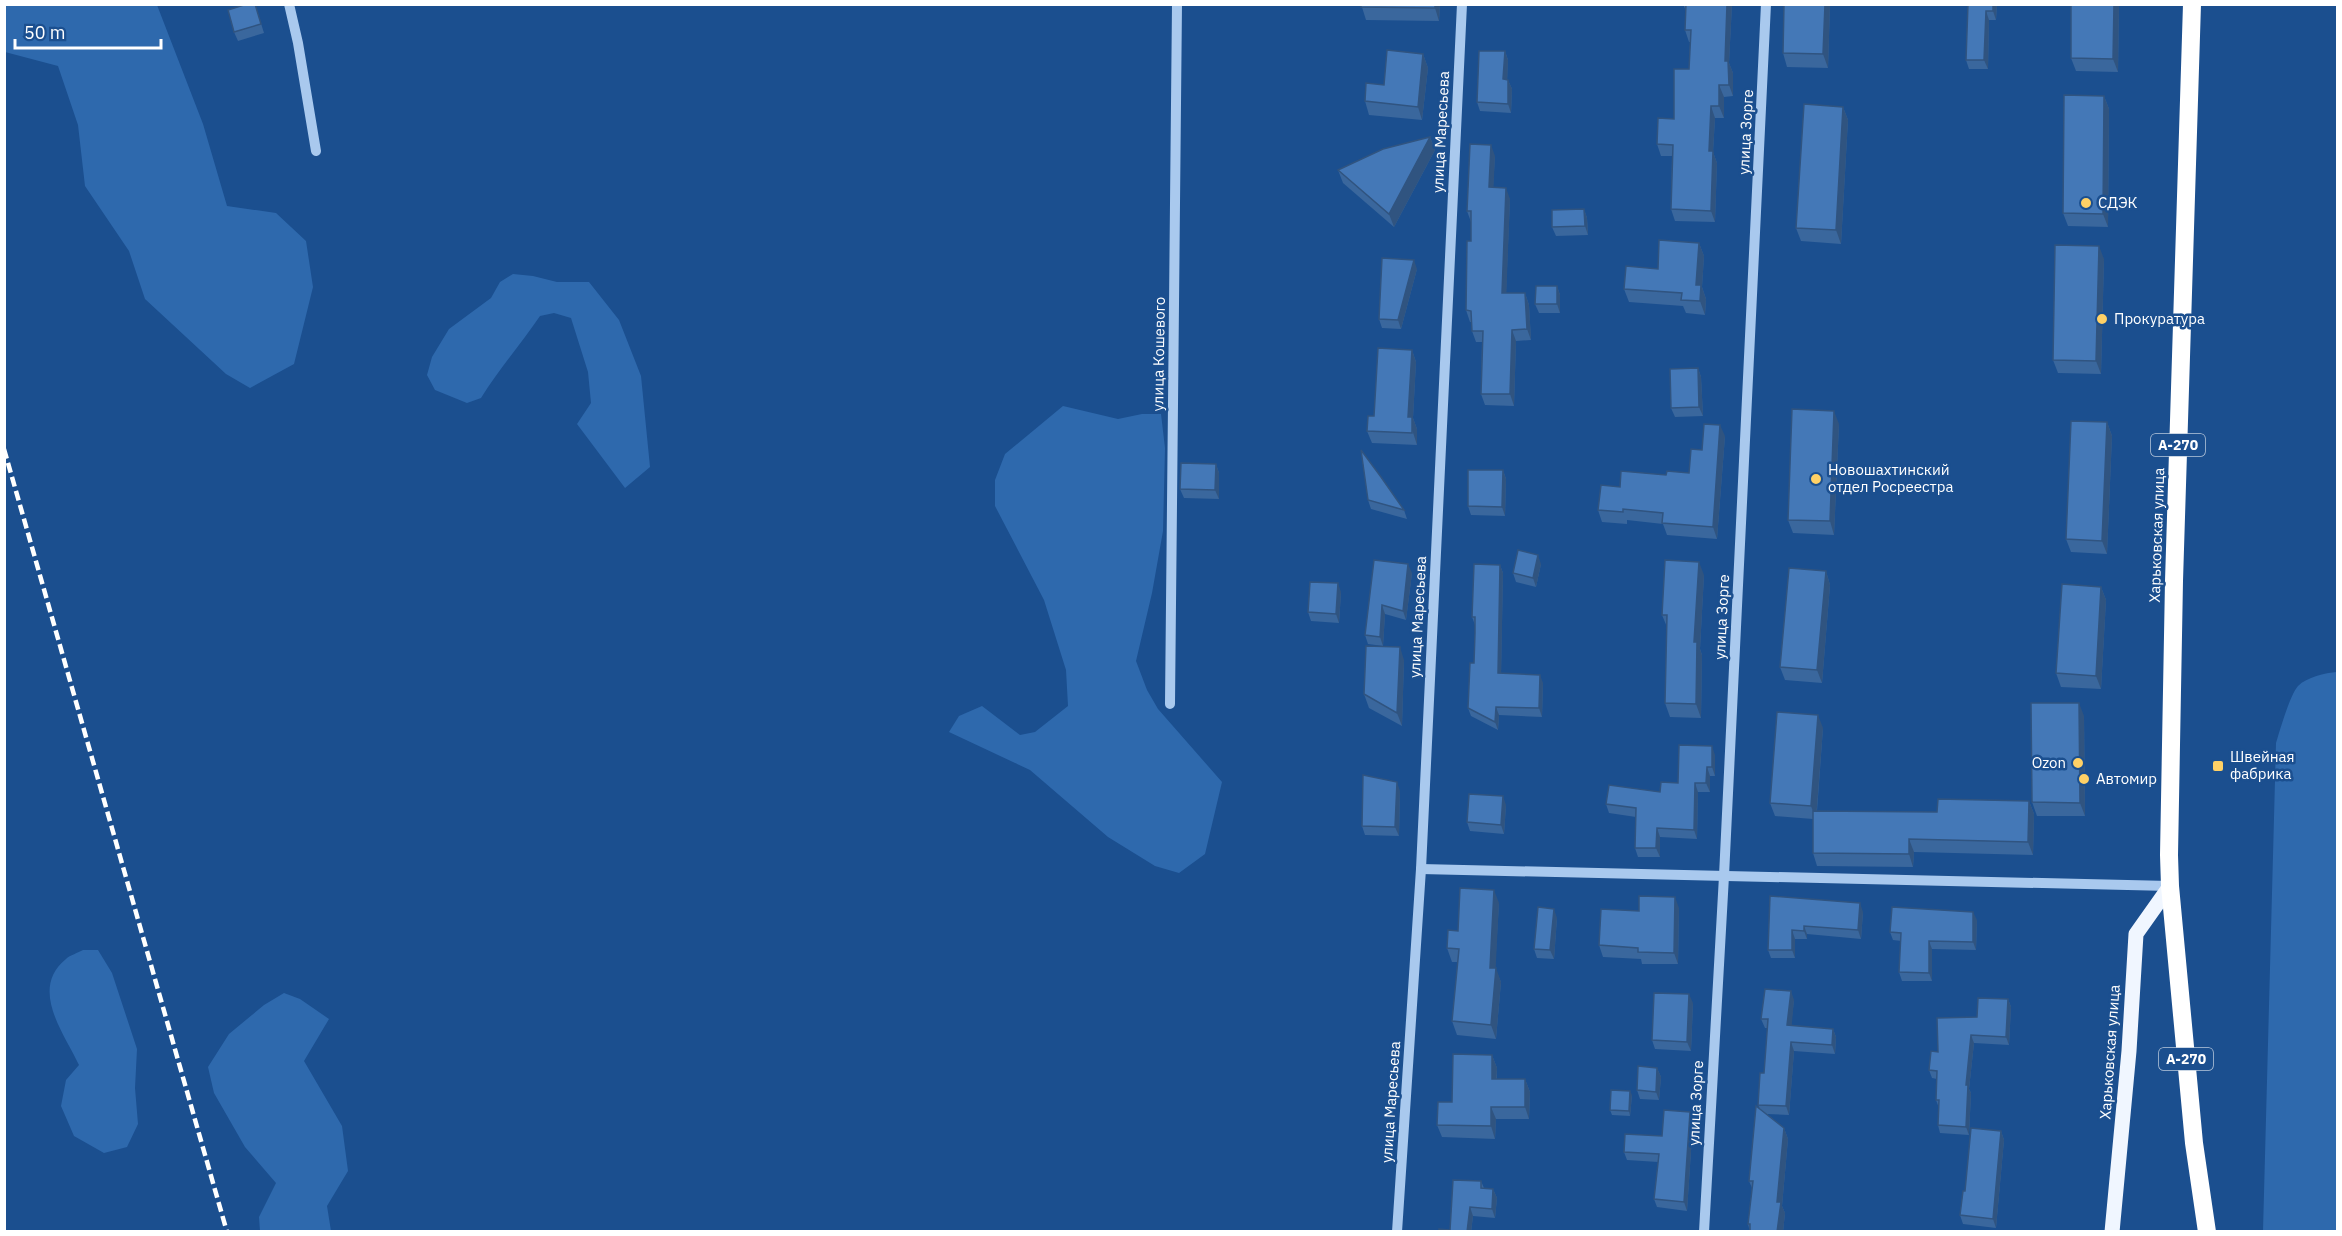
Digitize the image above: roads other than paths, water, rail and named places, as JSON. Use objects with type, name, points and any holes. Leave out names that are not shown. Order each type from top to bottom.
[{"type":"highway","name":"Харьковская улица","points":[[2192,4],[2174,581],[2170,886],[2194,1143],[2206,1232]]},
{"type":"main road","name":"Харьковская улица","points":[[2112,1232],[2129,1051],[2136,933],[2170,886]]},
{"type":"street","points":[[289,4],[316,151]]},
{"type":"street","name":"улица Кошевого","points":[[1170,704],[1177,4]]},
{"type":"street","name":"улица Маресьева","points":[[1397,1232],[1421,869],[1462,4]]},
{"type":"street","name":"улица Зорге","points":[[1704,1232],[1724,876],[1766,4]]},
{"type":"street","points":[[1421,869],[2170,886]]},
{"type":"railway","points":[[4,449],[227,1232]]},
{"type":"place","name":"СДЭК","points":[[2086,203]]},
{"type":"place","name":"Прокуратура","points":[[2102,319]]},
{"type":"place","name":"Новошахтинский отдел Росреестра","points":[[1816,479]]},
{"type":"place","name":"Ozon","points":[[2078,763]]},
{"type":"place","name":"Швейная фабрика","points":[[2218,766]]},
{"type":"place","name":"Автомир","points":[[2084,779]]}]
